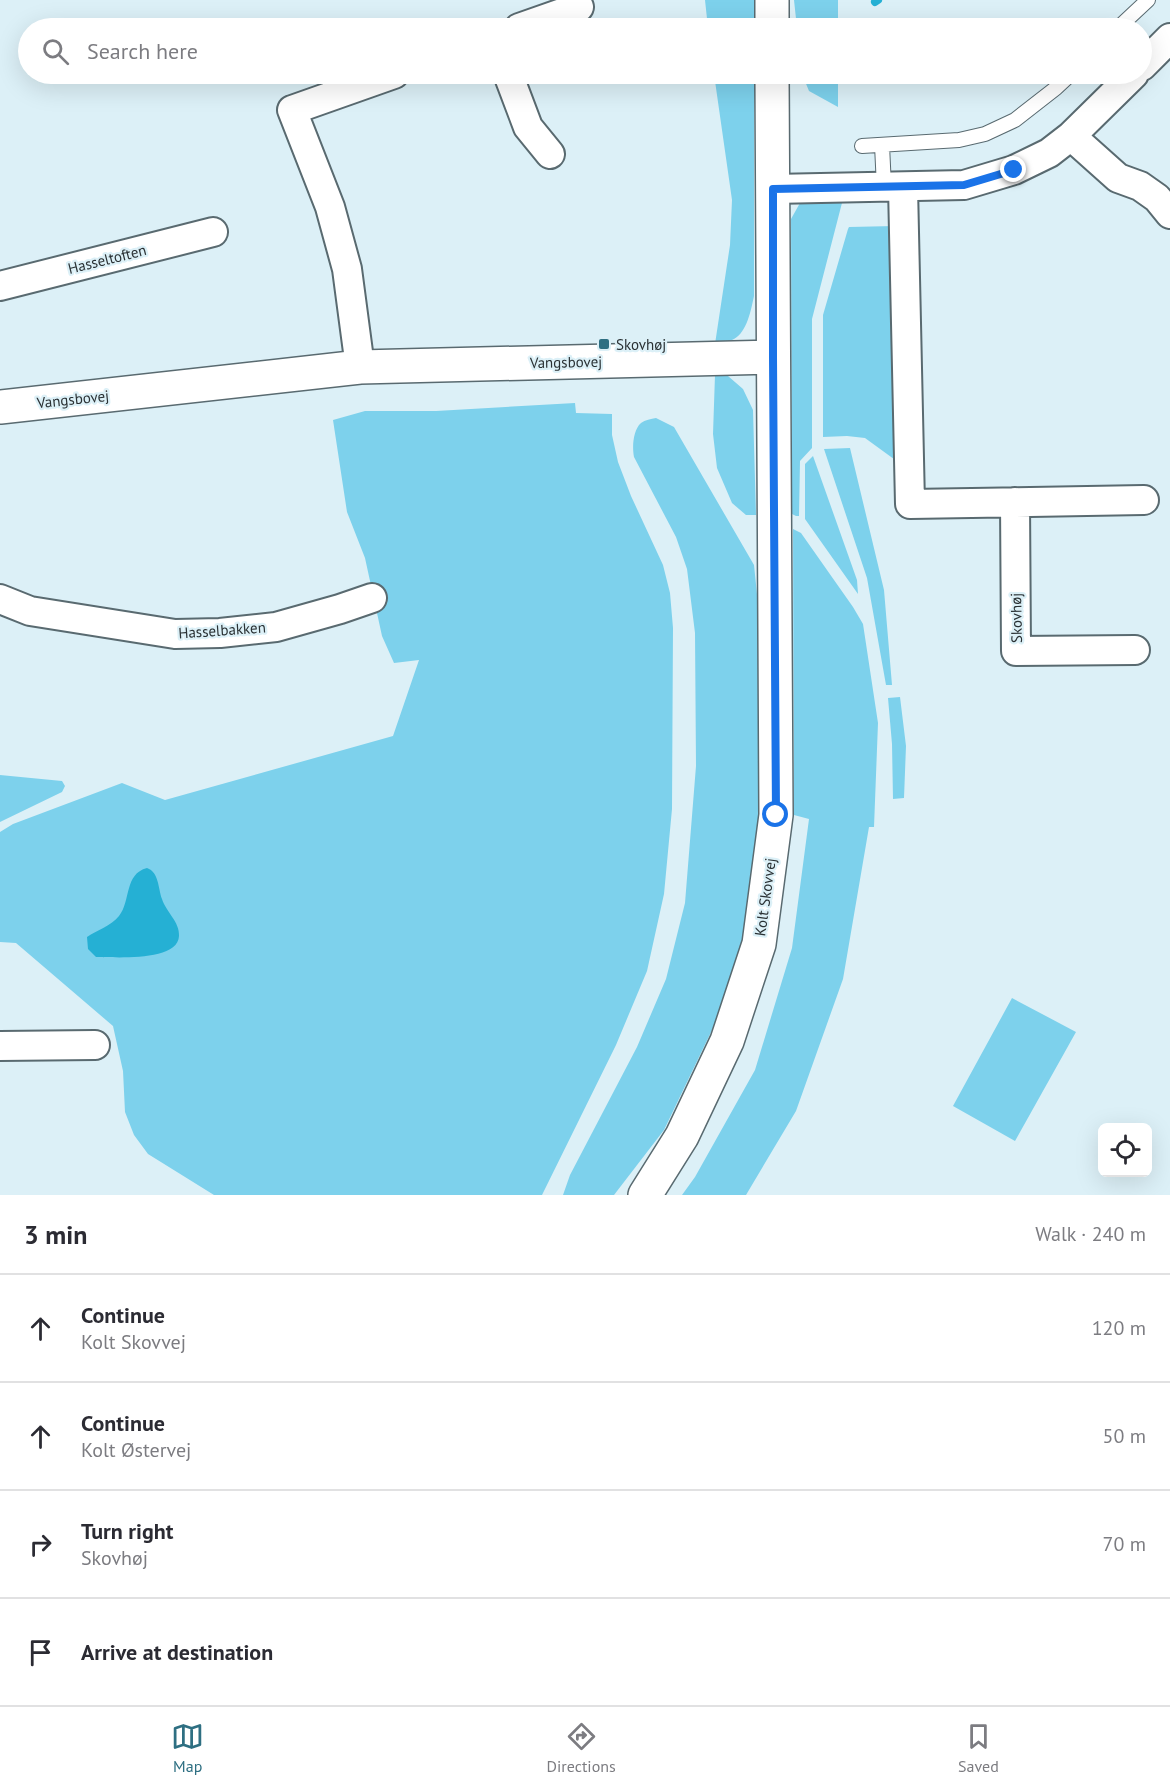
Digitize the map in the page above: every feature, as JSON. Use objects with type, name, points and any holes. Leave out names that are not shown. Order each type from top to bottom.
[{"type":"street","points":[[772,0],[772,18]]},
{"type":"street","points":[[548,18],[579,7]]},
{"type":"street","points":[[1152,56],[1170,38]]},
{"type":"street","points":[[360,366],[347,269],[330,207],[292,110],[366,84]]},
{"type":"street","points":[[512,84],[528,127],[550,154]]},
{"type":"street","name":"Kolt Skovvej","points":[[645,1195],[682,1137],[727,1041],[759,944],[776,815],[772,84]]},
{"type":"street","points":[[773,189],[964,185],[1014,170],[1049,153],[1071,136],[1124,84]]},
{"type":"street","points":[[1071,136],[1118,178],[1140,186],[1157,198],[1170,214]]},
{"type":"street","points":[[894,187],[910,504],[1144,500]]},
{"type":"street","name":"Hasseltoften","points":[[0,286],[213,232]]},
{"type":"street","name":"Vangsbovej","points":[[1,404],[360,366],[773,357]]},
{"type":"street","name":"Skovhøj","points":[[1015,502],[1017,651],[1135,650]]},
{"type":"street","name":"Hasselbakken","points":[[0,599],[30,611],[175,634],[219,633],[276,627],[372,598]]},
{"type":"street","points":[[0,1047],[95,1045]]},
{"type":"lane","points":[[1129,18],[1148,0]]},
{"type":"lane","points":[[862,146],[959,140],[985,134],[1015,120],[1060,84]]},
{"type":"lane","points":[[882,145],[894,187]]},
{"type":"shaded area","points":[[705,0],[755,0],[756,18],[707,18]]},
{"type":"shaded area","points":[[794,0],[838,0],[838,18],[796,18]]},
{"type":"shaded area","points":[[715,84],[755,84],[754,296],[748,320],[738,336],[732,340],[715,344],[730,245],[732,200]]},
{"type":"shaded area","points":[[806,84],[838,84],[838,107],[809,91]]},
{"type":"shaded area","points":[[808,199],[843,199],[812,319],[812,448],[800,461],[799,516],[796,516],[792,514],[791,219],[800,203]]},
{"type":"shaded area","points":[[895,226],[898,462],[865,438],[823,437],[823,315],[848,229],[849,227]]},
{"type":"shaded area","points":[[715,375],[728,376],[743,389],[753,410],[756,515],[746,515],[732,503],[717,468],[713,434]]},
{"type":"shaded area","points":[[575,403],[576,413],[612,414],[612,435],[618,462],[663,565],[670,593],[673,628],[672,809],[664,894],[647,971],[616,1045],[542,1195],[214,1195],[148,1154],[134,1135],[125,1112],[123,1071],[113,1026],[16,943],[0,942],[0,832],[13,824],[122,783],[165,800],[393,736],[419,660],[394,663],[382,636],[365,558],[347,512],[333,420],[365,411],[436,411]]},
{"type":"shaded area","points":[[656,418],[674,427],[754,565],[765,672],[763,799],[742,950],[712,1030],[664,1130],[614,1195],[563,1195],[570,1175],[637,1047],[666,979],[685,903],[696,766],[695,633],[687,569],[676,537],[634,457],[634,439],[638,426],[644,421]]},
{"type":"shaded area","points":[[850,448],[884,590],[892,685],[886,685],[867,578],[824,449]]},
{"type":"shaded area","points":[[813,456],[857,580],[858,594],[805,519],[805,464]]},
{"type":"shaded area","points":[[793,529],[801,533],[863,624],[878,723],[874,827],[869,827],[843,979],[796,1111],[746,1195],[682,1195],[695,1177],[755,1070],[792,948],[809,819],[794,815]]},
{"type":"shaded area","points":[[900,697],[906,746],[904,798],[893,799],[888,698]]},
{"type":"shaded area","points":[[0,775],[62,781],[65,786],[62,792],[0,822]]},
{"type":"shaded area","points":[[147,868],[154,873],[164,904],[179,931],[176,944],[157,954],[96,957],[88,949],[87,937],[119,916],[131,882],[140,871]]},
{"type":"shaded area","points":[[1012,998],[1076,1032],[1015,1141],[953,1106]]},
{"type":"place","name":"Skovhøj","points":[[604,344]]},
{"type":"route","points":[[776,815],[773,189],[964,185],[1014,170]]}]
